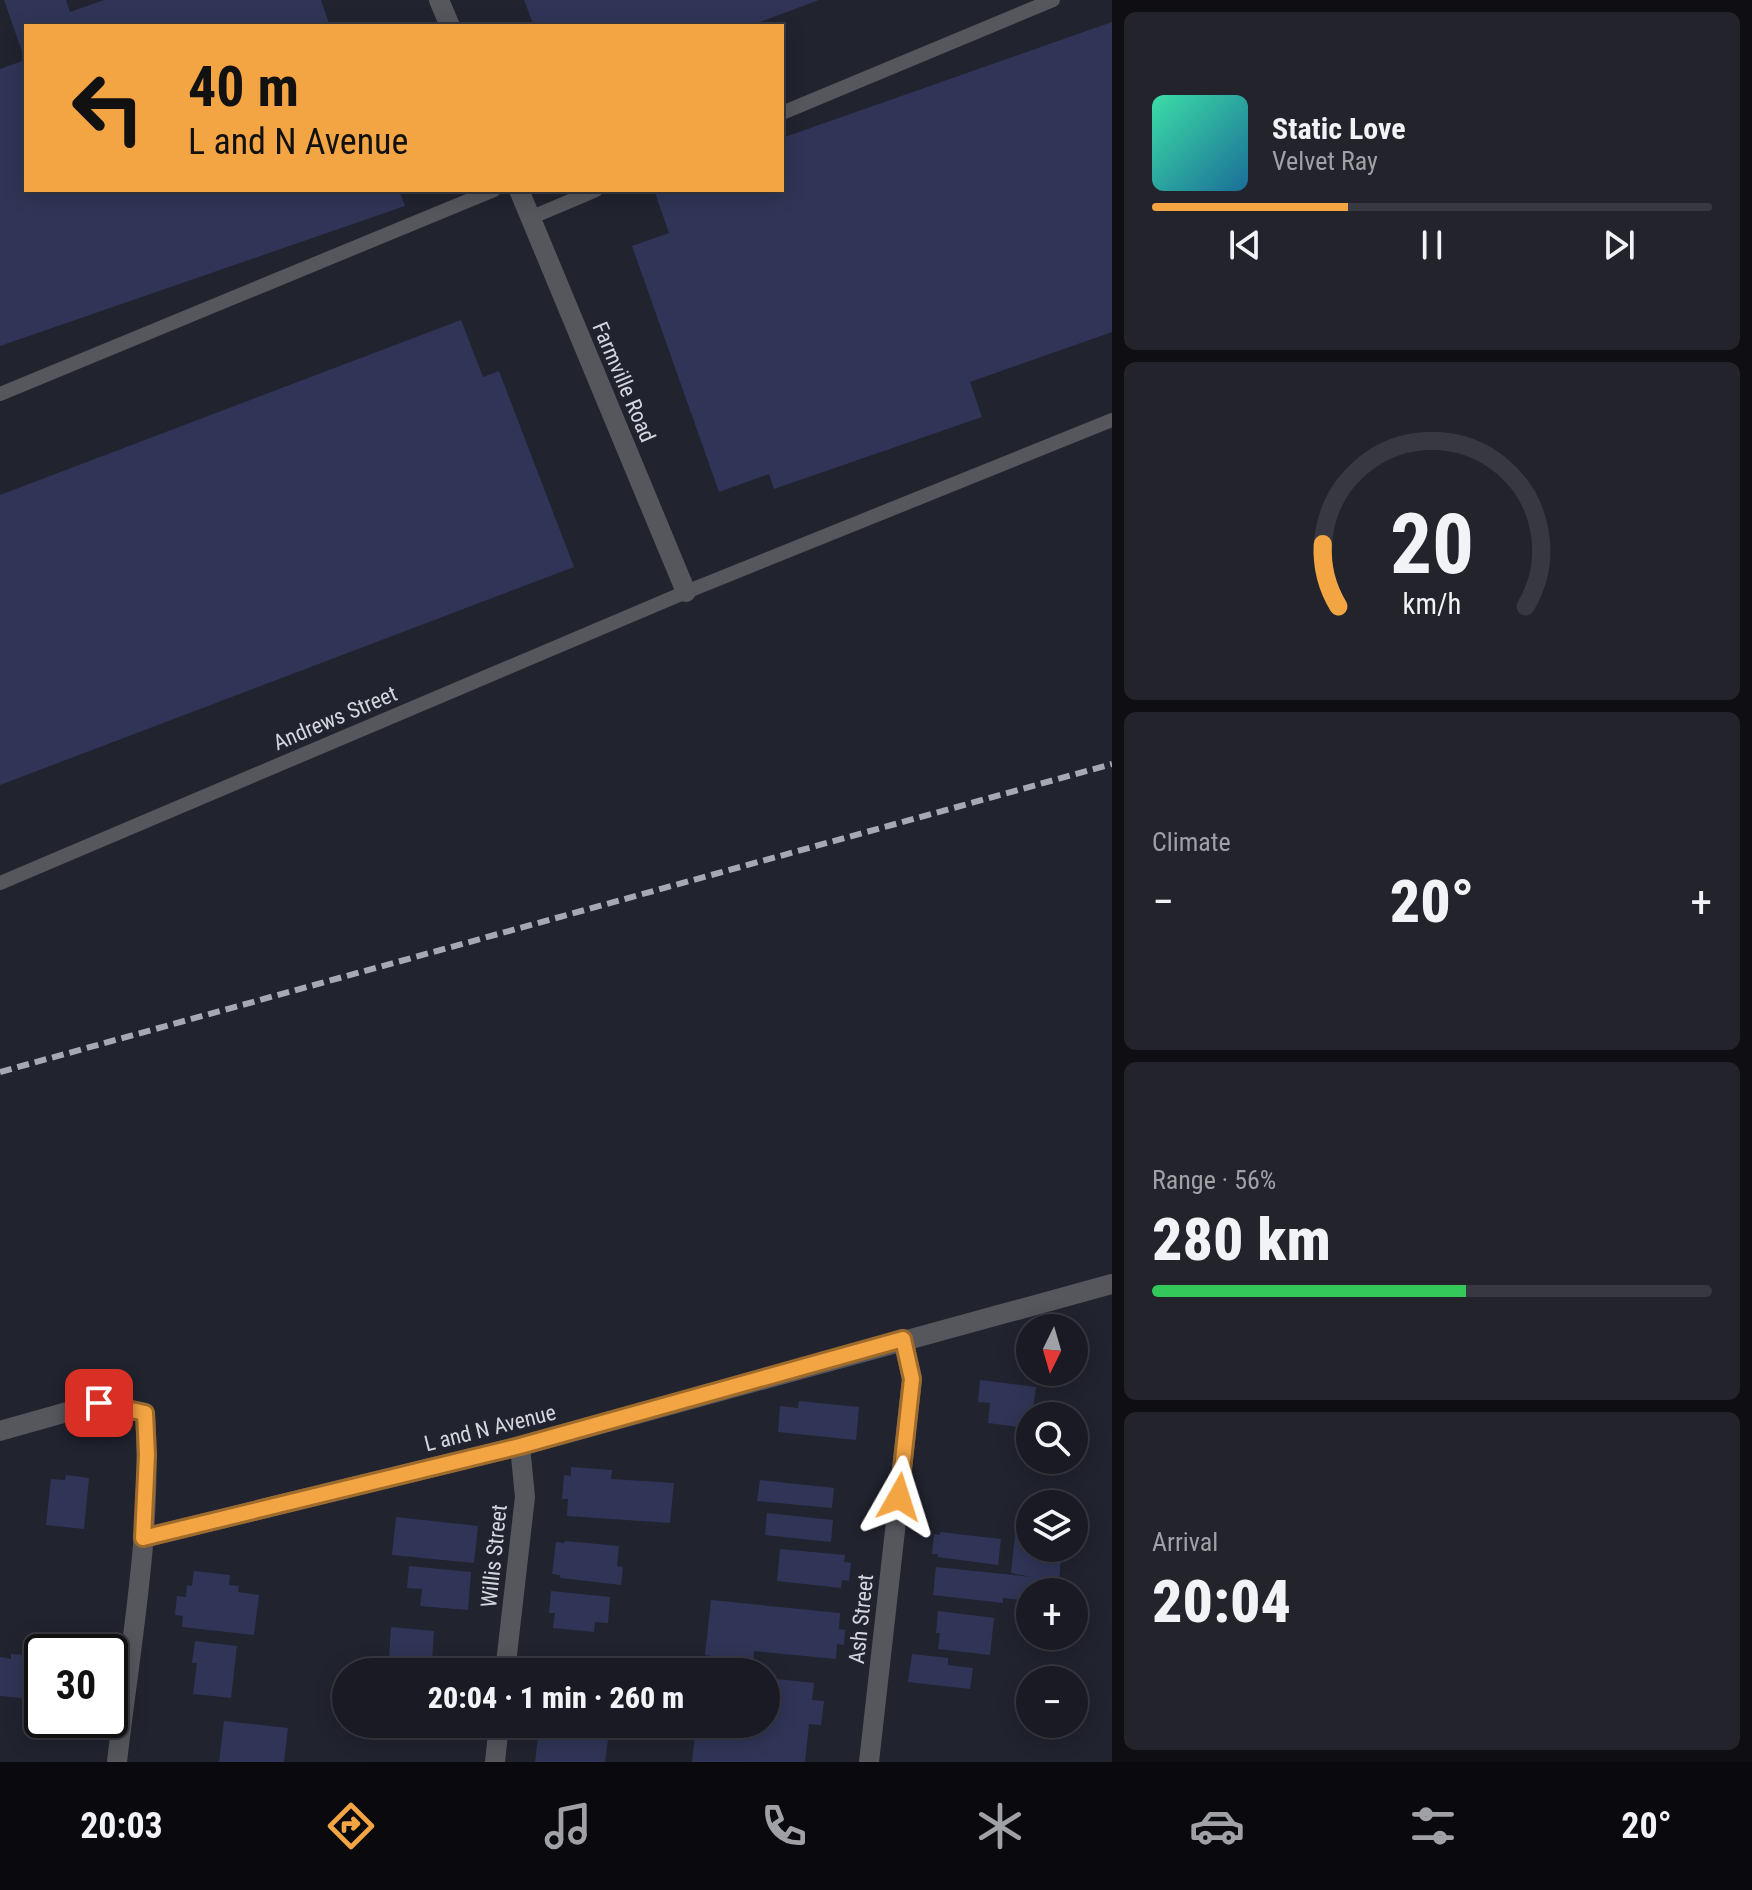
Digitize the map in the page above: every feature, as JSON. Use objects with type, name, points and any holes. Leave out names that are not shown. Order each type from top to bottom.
[{"type":"street","points":[[439,0],[449,24]]},
{"type":"street","name":"Farmville Road","points":[[520,192],[686,592]]},
{"type":"street","name":"L and N Avenue","points":[[143,1538],[520,1446],[1112,1284]]},
{"type":"street","name":"Ash Street","points":[[869,1762],[912,1379],[903,1339]]},
{"type":"street","points":[[0,1431],[99,1403],[145,1413],[147,1455],[143,1538],[117,1762]]},
{"type":"street","name":"Willis Street","points":[[507,1658],[525,1497],[520,1446]]},
{"type":"street","points":[[495,1762],[498,1738]]},
{"type":"lane","points":[[784,112],[1053,0]]},
{"type":"lane","points":[[0,394],[489,192]]},
{"type":"lane","points":[[530,218],[591,192]]},
{"type":"lane","name":"Andrews Street","points":[[0,883],[686,592],[1112,420]]},
{"type":"building","points":[[4,0],[66,0],[70,12],[104,0],[321,0],[329,24],[24,24],[24,57]]},
{"type":"building","points":[[524,0],[819,0],[754,24],[533,24]]},
{"type":"building","points":[[1112,22],[1112,332],[970,382],[982,417],[774,489],[769,474],[719,492],[632,246],[669,233],[655,192],[784,192],[784,137]]},
{"type":"building","points":[[24,60],[24,192],[400,192],[405,206],[0,346],[0,69]]},
{"type":"building","points":[[461,320],[483,377],[499,371],[574,567],[0,785],[0,495]]},
{"type":"building","points":[[980,1380],[1036,1387],[1034,1402],[1016,1402],[1016,1427],[988,1423],[990,1403],[978,1402]]},
{"type":"building","points":[[799,1401],[859,1407],[856,1440],[778,1432],[780,1406],[798,1408]]},
{"type":"building","points":[[571,1467],[612,1470],[611,1479],[674,1483],[670,1523],[567,1516],[568,1499],[562,1499],[564,1475],[571,1476]]},
{"type":"building","points":[[66,1475],[89,1478],[84,1529],[46,1525],[51,1479],[65,1480]]},
{"type":"building","points":[[760,1480],[834,1488],[832,1508],[757,1501]]},
{"type":"building","points":[[767,1513],[833,1520],[831,1542],[765,1535]]},
{"type":"building","points":[[396,1517],[478,1526],[474,1563],[392,1555]]},
{"type":"building","points":[[940,1532],[1001,1539],[998,1565],[932,1554],[934,1534],[940,1535]]},
{"type":"building","points":[[1015,1535],[1016,1562],[1061,1562],[1059,1578],[1016,1578],[1016,1599],[1003,1598],[1003,1603],[933,1595],[936,1567],[1032,1577],[1011,1573]]},
{"type":"building","points":[[556,1542],[619,1546],[617,1566],[623,1567],[621,1585],[560,1578],[560,1575],[552,1574]]},
{"type":"building","points":[[780,1549],[845,1555],[844,1562],[851,1563],[849,1581],[842,1580],[841,1588],[777,1581]]},
{"type":"building","points":[[409,1566],[471,1572],[468,1610],[420,1606],[422,1589],[407,1588]]},
{"type":"building","points":[[194,1571],[230,1575],[229,1585],[239,1586],[238,1592],[259,1595],[254,1635],[182,1627],[183,1616],[175,1615],[177,1596],[186,1597],[187,1585],[192,1586]]},
{"type":"building","points":[[551,1591],[610,1597],[608,1623],[595,1622],[594,1632],[553,1628],[555,1613],[549,1613]]},
{"type":"building","points":[[711,1600],[840,1613],[839,1629],[845,1630],[844,1645],[837,1644],[836,1659],[754,1651],[753,1658],[705,1655]]},
{"type":"building","points":[[938,1611],[994,1618],[990,1655],[938,1649]]},
{"type":"building","points":[[391,1627],[434,1631],[432,1658],[389,1657]]},
{"type":"building","points":[[195,1641],[237,1646],[231,1698],[193,1694],[197,1663],[192,1663]]},
{"type":"building","points":[[11,1654],[23,1655],[24,1698],[0,1696],[0,1657],[11,1659]]},
{"type":"building","points":[[912,1654],[948,1658],[948,1665],[973,1668],[970,1689],[908,1682]]},
{"type":"building","points":[[780,1679],[814,1683],[812,1700],[824,1701],[821,1725],[809,1724],[805,1762],[692,1762],[695,1738],[780,1738]]},
{"type":"building","points":[[224,1721],[288,1728],[284,1762],[219,1762]]},
{"type":"building","points":[[538,1738],[608,1740],[605,1762],[535,1762]]},
{"type":"railway","points":[[0,1072],[1112,764]]},
{"type":"route","points":[[99,1403],[145,1413],[147,1455],[143,1538],[520,1446],[903,1339],[912,1379],[899,1497]]}]
